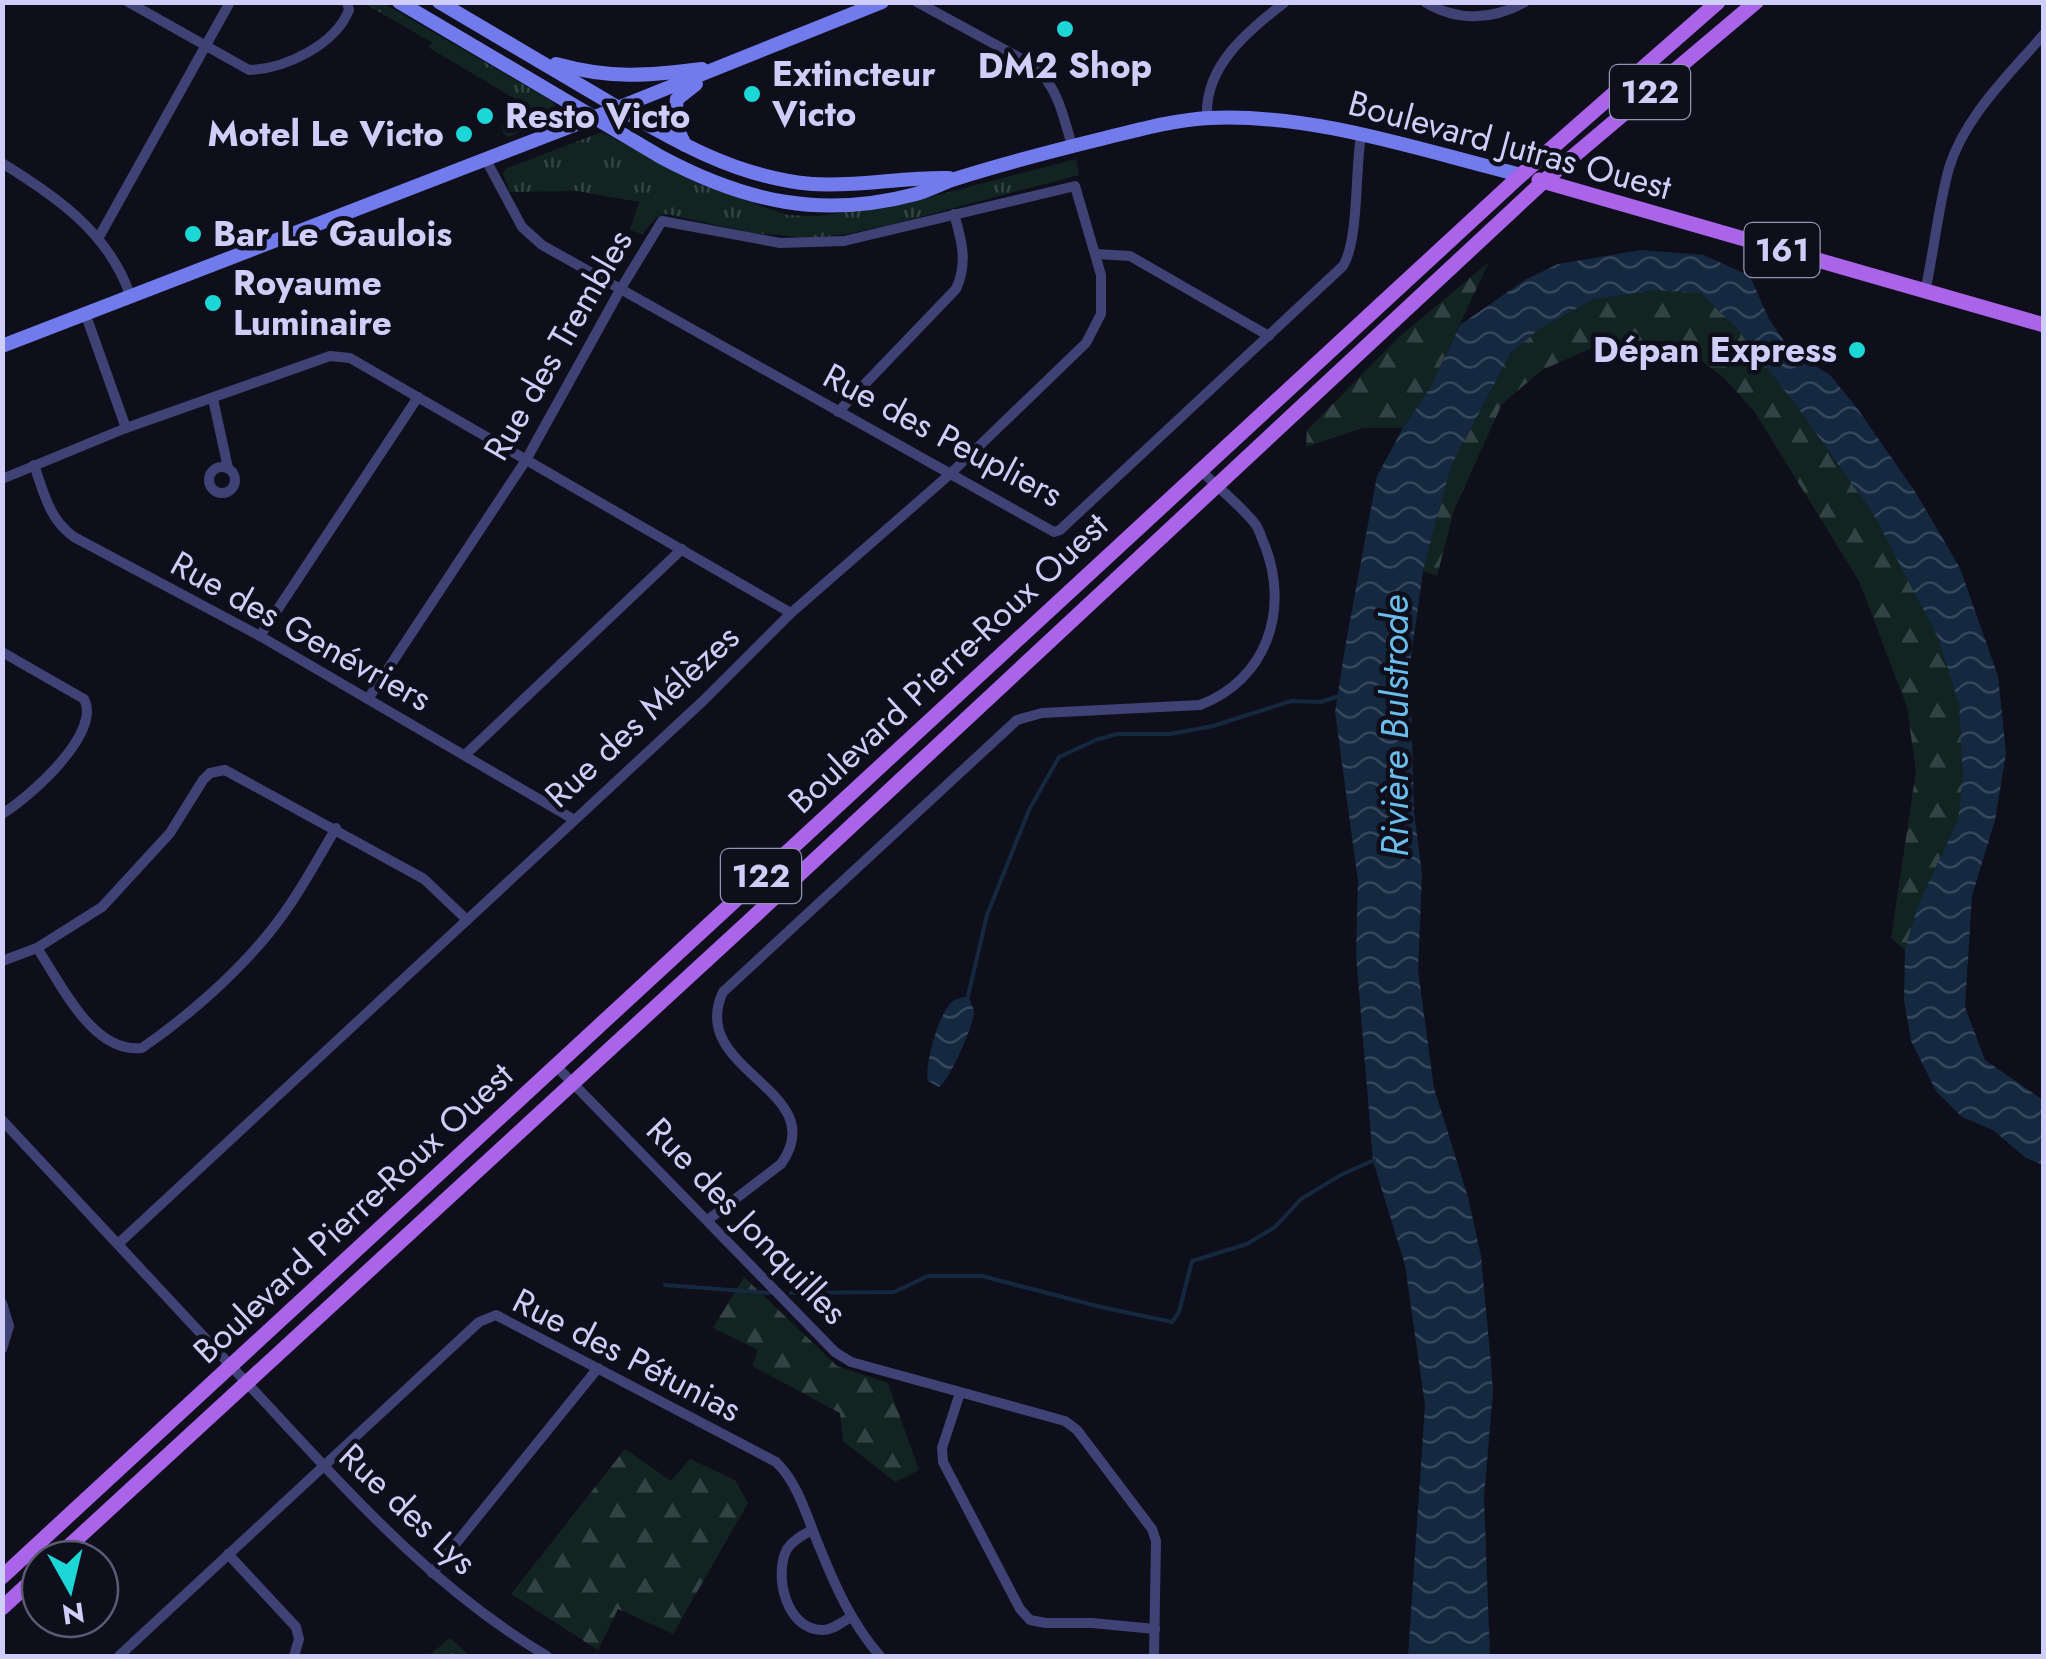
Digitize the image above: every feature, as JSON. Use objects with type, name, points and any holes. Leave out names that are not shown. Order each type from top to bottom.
[{"type":"main road","name":"Boulevard Jutras Ouest","points":[[399,2],[698,177],[755,198],[812,206],[872,202],[918,193],[1072,146],[1207,118],[1297,122],[1544,181],[2044,325]]},
{"type":"main road","name":"Boulevard Jutras Ouest","points":[[439,2],[686,146],[730,165],[810,184],[913,177],[955,179]]},
{"type":"main road","points":[[2,346],[595,118],[882,2]]},
{"type":"main road","name":"Boulevard Pierre-Roux Ouest","points":[[2,1578],[1520,175],[1718,2]]},
{"type":"main road","name":"Boulevard Pierre-Roux Ouest","points":[[77,1539],[1544,181],[1756,2]]},
{"type":"main road","points":[[534,58],[593,74],[625,77],[723,66]]},
{"type":"main road","points":[[686,146],[674,122],[678,98],[723,66]]},
{"type":"street","points":[[128,2],[238,66],[262,70],[325,43],[344,22],[348,6]]},
{"type":"street","points":[[99,237],[230,2]]},
{"type":"street","points":[[917,2],[1034,65],[1046,76],[1055,90],[1072,146]]},
{"type":"street","points":[[1207,118],[1206,100],[1216,71],[1285,2]]},
{"type":"street","points":[[1425,2],[1458,16],[1482,18],[1525,2]]},
{"type":"street","points":[[1926,292],[1950,167],[1962,140],[1972,119],[2044,34]]},
{"type":"street","name":"Rue des Peupliers","points":[[486,160],[514,214],[531,236],[620,290],[1047,529],[1060,530],[1343,266],[1349,257],[1361,135]]},
{"type":"street","points":[[2,163],[51,194],[99,237],[130,296]]},
{"type":"street","name":"Rue des Trembles","points":[[368,700],[526,460],[662,221],[758,241],[844,241],[1075,186]]},
{"type":"street","name":"Rue des Mélèzes","points":[[118,1244],[704,700],[792,613],[949,474],[1086,344],[1096,330],[1102,298],[1096,254],[1075,186]]},
{"type":"street","points":[[838,412],[956,289],[964,258],[954,214]]},
{"type":"street","points":[[1096,254],[1130,256],[1269,336]]},
{"type":"street","points":[[85,313],[126,428]]},
{"type":"street","points":[[2,479],[126,428],[330,356],[350,358],[792,613]]},
{"type":"street","points":[[260,636],[418,397]]},
{"type":"street","points":[[213,400],[228,468]]},
{"type":"street","name":"Rue des Genévriers","points":[[34,465],[60,527],[260,636],[572,819]]},
{"type":"street","points":[[709,1220],[771,1174],[789,1153],[794,1135],[788,1112],[722,1042],[717,1014],[723,992],[1017,720],[1042,713],[1200,705],[1224,694],[1253,667],[1267,642],[1276,582],[1256,526],[1202,470]]},
{"type":"street","points":[[464,755],[682,550]]},
{"type":"street","points":[[2,652],[84,698],[90,710],[70,750],[20,804],[2,814]]},
{"type":"street","points":[[2,961],[37,948],[82,922],[118,891],[170,832],[210,773],[226,770],[424,879],[467,920]]},
{"type":"street","points":[[37,948],[97,1031],[114,1045],[142,1048],[230,974],[269,934],[296,897],[336,828]]},
{"type":"street","name":"Rue des Jonquilles","points":[[557,1066],[835,1352],[851,1362],[1065,1421],[1077,1430],[1156,1540],[1154,1656]]},
{"type":"street","name":"Rue des Lys","points":[[2,1120],[323,1468],[432,1574],[500,1627],[547,1656]]},
{"type":"street","points":[[2,1303],[10,1326],[2,1349]]},
{"type":"street","name":"Rue des Pétunias","points":[[119,1656],[487,1316],[504,1316],[776,1462],[792,1480],[851,1617],[880,1656]]},
{"type":"street","points":[[432,1574],[598,1368]]},
{"type":"street","points":[[960,1393],[942,1448],[943,1462],[1020,1610],[1030,1620],[1046,1623],[1155,1629]]},
{"type":"street","points":[[812,1530],[787,1549],[782,1564],[786,1600],[794,1615],[819,1631],[851,1617]]},
{"type":"street","points":[[228,1554],[296,1627],[299,1638],[294,1656]]},
{"type":"green space","points":[[355,3],[383,3],[553,102],[558,111],[555,117],[508,137],[502,125],[516,121],[517,109],[509,107],[514,98],[428,47],[433,43],[369,6]]},
{"type":"green space","points":[[602,132],[699,184],[787,215],[818,216],[903,204],[1076,159],[1079,175],[893,224],[810,238],[753,233],[667,214],[657,217],[642,234],[630,230],[639,202],[577,191],[510,192],[503,174],[505,169]]},
{"type":"green space","points":[[1489,262],[1430,388],[1403,428],[1362,428],[1306,447],[1307,430],[1400,336]]},
{"type":"green space","points":[[1654,290],[1700,293],[1736,327],[1874,515],[1938,638],[1959,704],[1963,780],[1958,820],[1918,905],[1905,950],[1891,938],[1916,771],[1907,707],[1859,581],[1754,411],[1722,376],[1690,352],[1661,341],[1629,341],[1592,348],[1542,370],[1502,404],[1454,510],[1437,576],[1423,571],[1451,466],[1512,352],[1538,330],[1592,300]]},
{"type":"green space","points":[[744,1277],[837,1366],[888,1383],[919,1470],[895,1482],[843,1441],[840,1413],[752,1366],[758,1350],[713,1328]]},
{"type":"green space","points":[[625,1449],[671,1481],[690,1459],[735,1480],[748,1503],[673,1634],[618,1609],[598,1650],[511,1594]]},
{"type":"green space","points":[[450,1638],[470,1656],[428,1656]]},
{"type":"water","name":"Rivière Bulstrode","points":[[1641,250],[1704,255],[1750,276],[1769,319],[1790,350],[1830,375],[1857,408],[1916,493],[1960,568],[1998,676],[2006,753],[1995,820],[1972,896],[1965,1007],[1985,1060],[2043,1100],[2043,1165],[2026,1158],[1993,1130],[1962,1117],[1936,1091],[1911,1041],[1904,1000],[1905,950],[1918,905],[1958,820],[1963,780],[1959,704],[1938,638],[1874,515],[1736,327],[1700,293],[1654,290],[1592,300],[1538,330],[1511,353],[1451,466],[1423,571],[1410,665],[1414,812],[1422,874],[1418,970],[1434,1088],[1468,1197],[1481,1256],[1493,1392],[1484,1497],[1490,1656],[1408,1656],[1425,1405],[1405,1265],[1373,1161],[1356,954],[1358,881],[1335,712],[1346,642],[1377,476],[1430,388],[1460,325],[1525,280],[1558,264]]},
{"type":"water","points":[[968,996],[974,1012],[970,1028],[939,1087],[928,1081],[927,1073],[934,1039],[948,1007],[954,1000]]},
{"type":"waterway","points":[[968,996],[987,915],[1029,810],[1059,757],[1117,734],[1170,734],[1213,726],[1291,701],[1321,702],[1342,695]]},
{"type":"waterway","points":[[791,1293],[894,1292],[928,1276],[982,1276],[1172,1322],[1179,1312],[1192,1261],[1247,1244],[1275,1227],[1301,1199],[1374,1160]]},
{"type":"waterway","points":[[665,1285],[769,1293]]},
{"type":"place","name":"DM2 Shop","points":[[1065,29]]},
{"type":"place","name":"Extincteur Victo","points":[[752,94]]},
{"type":"place","name":"Resto Victo","points":[[485,116]]},
{"type":"place","name":"Motel Le Victo","points":[[464,134]]},
{"type":"place","name":"Bar Le Gaulois","points":[[193,234]]},
{"type":"place","name":"Royaume Luminaire","points":[[213,303]]},
{"type":"place","name":"Dépan Express","points":[[1857,350]]}]
